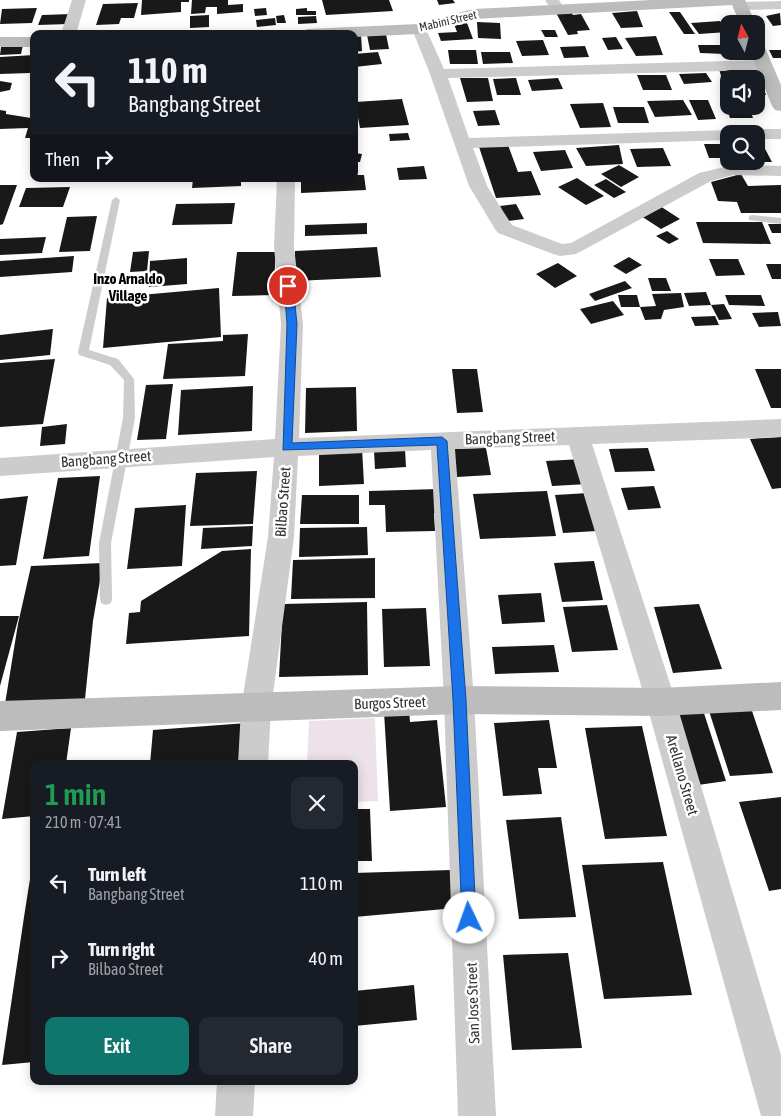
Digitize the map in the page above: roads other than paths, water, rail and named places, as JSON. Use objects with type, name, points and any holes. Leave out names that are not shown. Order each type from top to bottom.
[{"type":"main road","name":"Mabini Street","points":[[358,32],[419,29],[473,14],[554,4],[739,3]]},
{"type":"main road","points":[[739,3],[744,15]]},
{"type":"main road","points":[[0,42],[30,42]]},
{"type":"main road","points":[[762,60],[781,106]]},
{"type":"main road","name":"Burgos Street","points":[[0,716],[256,709],[460,700],[661,702],[781,696]]},
{"type":"street","points":[[69,30],[79,0]]},
{"type":"street","points":[[739,3],[781,5]]},
{"type":"street","points":[[419,29],[438,74],[478,186],[505,229],[560,250],[576,248],[705,177],[733,170],[781,171]]},
{"type":"street","points":[[438,74],[764,65]]},
{"type":"street","points":[[765,134],[781,134]]},
{"type":"street","points":[[463,143],[720,135]]},
{"type":"street","name":"Bilbao Street","points":[[253,760],[256,709],[281,537],[287,447],[292,324],[284,247],[286,182]]},
{"type":"street","name":"Bangbang Street","points":[[0,467],[120,457],[287,447],[781,428]]},
{"type":"street","name":"Arellano Street","points":[[578,436],[661,702],[780,1116]]},
{"type":"street","name":"San Jose Street","points":[[442,441],[460,700],[478,1116]]},
{"type":"street","points":[[234,1116],[236,1085]]},
{"type":"lane","points":[[106,599],[105,543],[129,418],[129,379],[114,362],[83,352],[116,200]]},
{"type":"lane","points":[[752,218],[781,221]]},
{"type":"district","name":"Inzo Arnaldo Village","points":[[128,288]]}]
